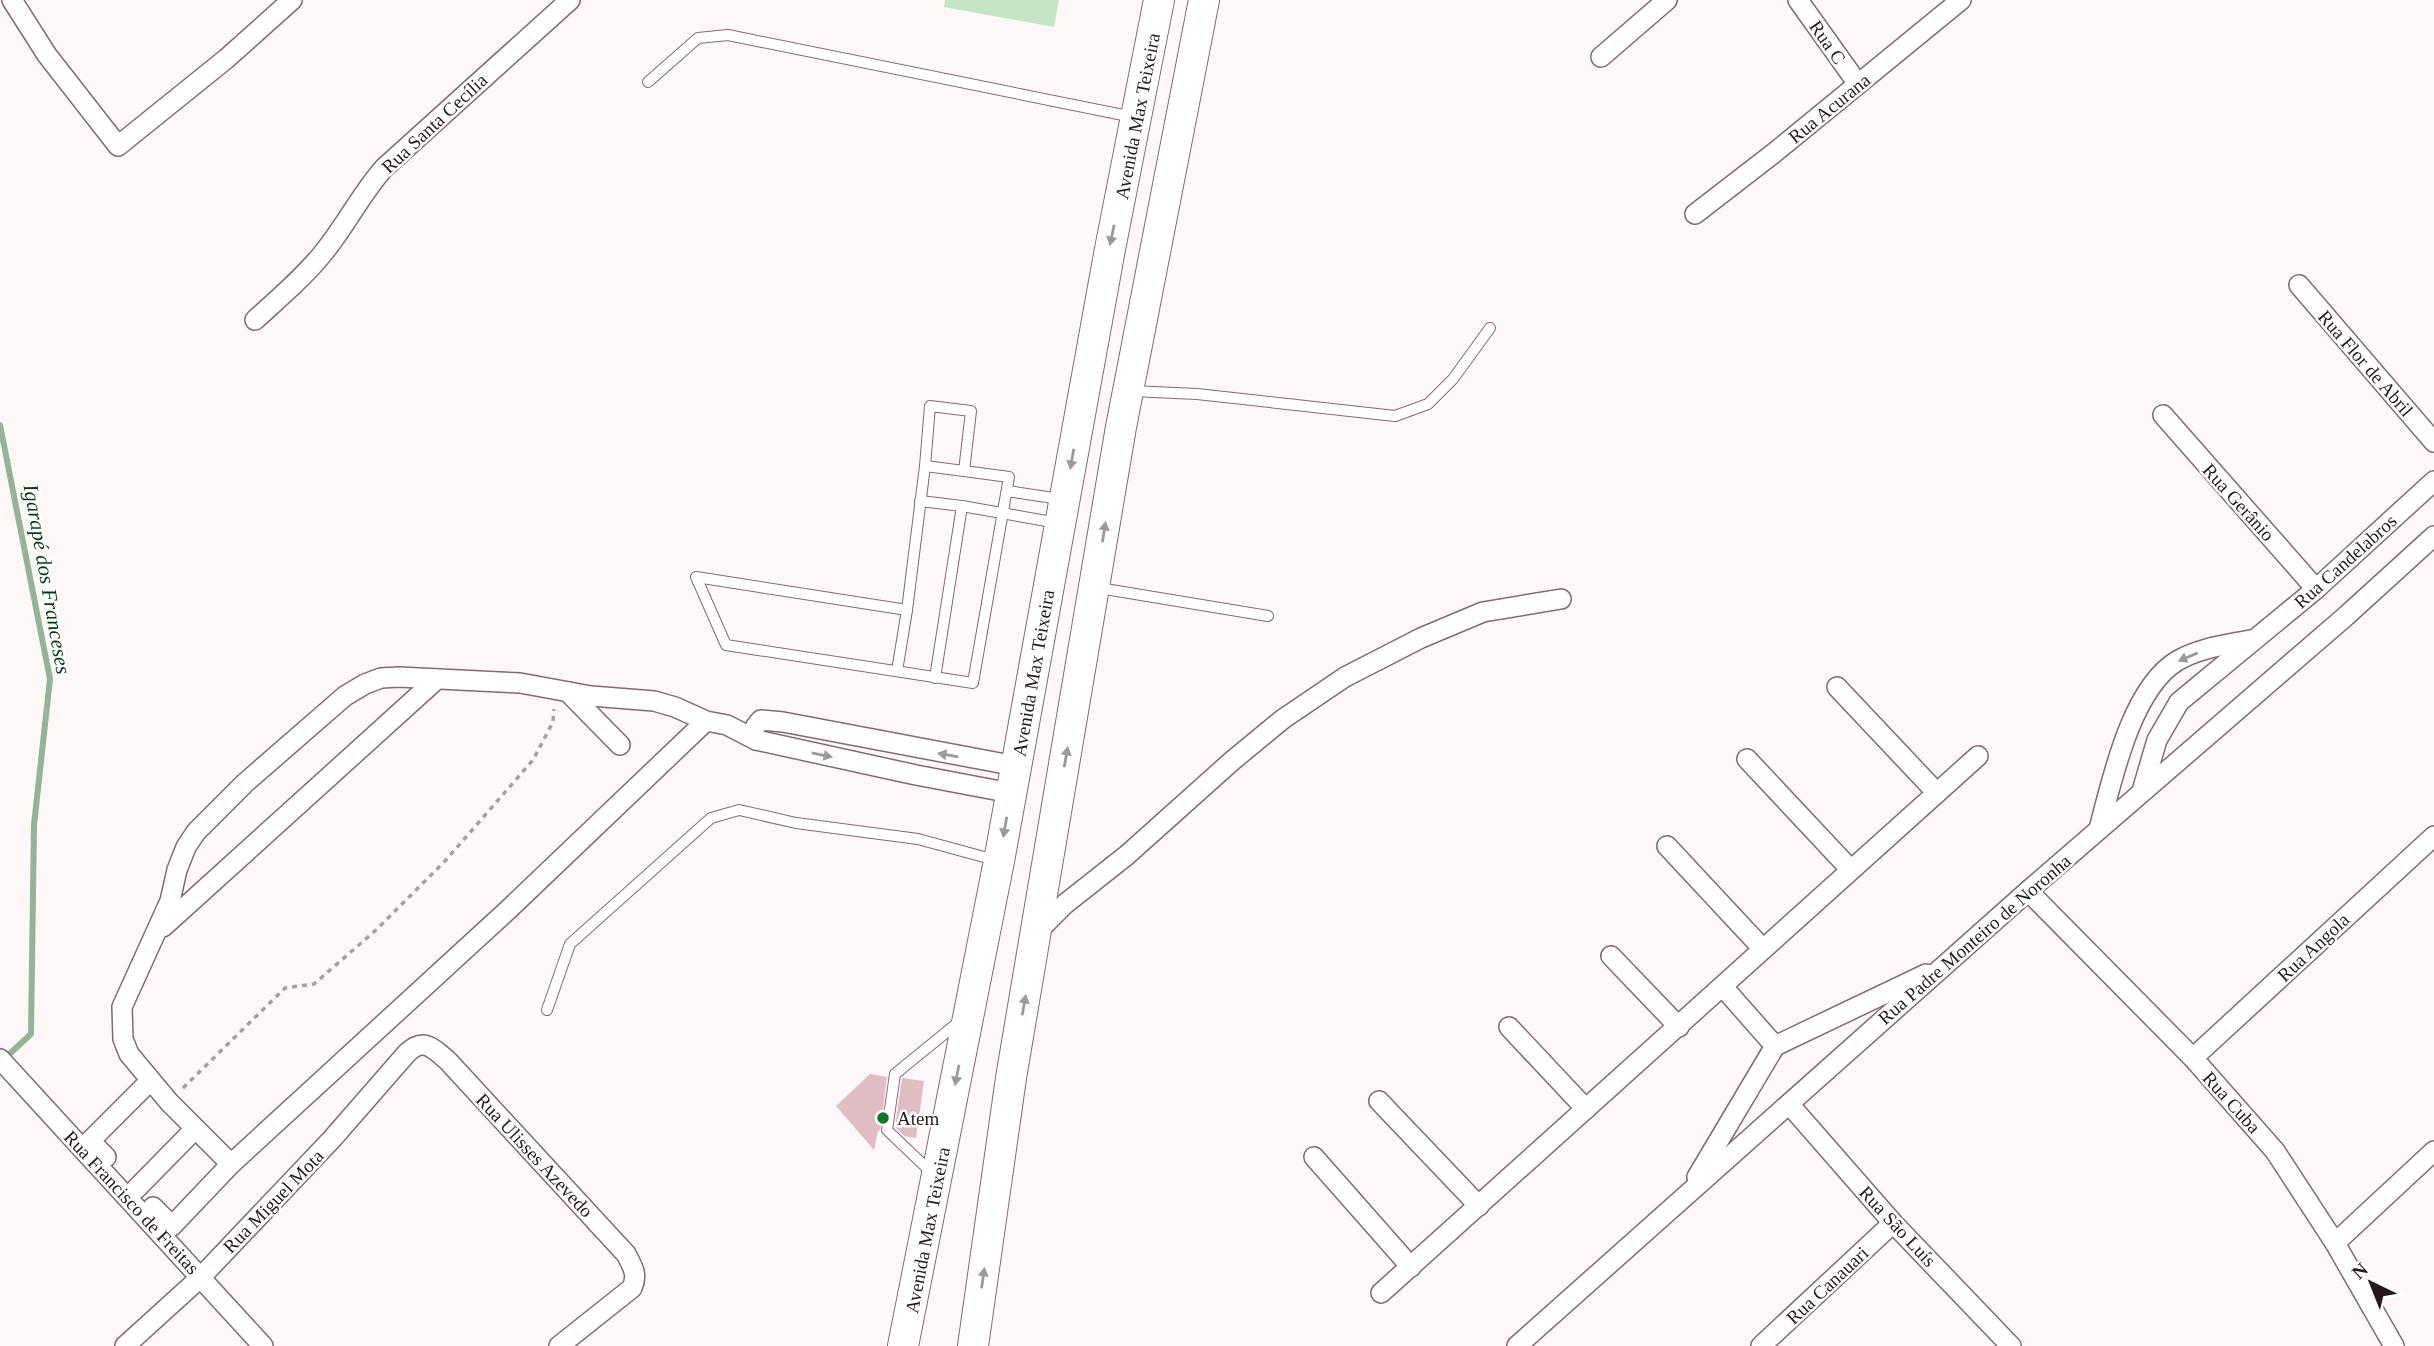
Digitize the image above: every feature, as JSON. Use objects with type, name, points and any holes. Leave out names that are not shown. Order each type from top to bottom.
[{"type":"main road","name":"Avenida Max Teixeira","points":[[903,1346],[999,860],[1110,249],[1159,0]]},
{"type":"main road","points":[[973,1346],[1011,1078],[1128,390],[1204,0]]},
{"type":"street","points":[[12,0],[47,55],[118,146],[226,59],[292,0]]},
{"type":"street","name":"Rua Santa Cecília","points":[[255,320],[300,279],[325,251],[384,168],[570,0]]},
{"type":"street","points":[[1601,57],[1667,0]]},
{"type":"street","name":"Rua C","points":[[1798,0],[1858,84]]},
{"type":"street","name":"Rua Acurana","points":[[1695,214],[1961,0]]},
{"type":"street","name":"Rua Flor de Abril","points":[[2299,285],[2434,442]]},
{"type":"street","name":"Rua Gerânio","points":[[2162,415],[2316,589]]},
{"type":"street","name":"Rua Candelabros","points":[[2142,792],[2157,740],[2179,702],[2316,589],[2434,481]]},
{"type":"street","name":"Rua Padre Monteiro de Noronha","points":[[1517,1346],[1945,964],[2346,617],[2434,536]]},
{"type":"street","points":[[1036,933],[1065,904],[1127,855],[1232,761],[1283,719],[1334,683],[1421,638],[1473,616],[1561,599]]},
{"type":"street","name":"Rua Candelabros","points":[[2099,829],[2127,733],[2140,705],[2157,679],[2175,662],[2193,653],[2254,640]]},
{"type":"street","points":[[231,1164],[169,1102],[130,1054],[122,1039],[122,1007],[170,901],[186,847],[214,812],[273,757],[345,696],[365,684],[390,677],[520,683],[561,691],[654,701],[706,721],[726,725],[756,740],[916,775],[1013,779]]},
{"type":"street","points":[[157,932],[437,679]]},
{"type":"street","points":[[1837,687],[1937,793]]},
{"type":"street","points":[[561,691],[620,745]]},
{"type":"street","points":[[726,725],[761,720],[783,722],[915,749],[1013,779]]},
{"type":"street","points":[[756,740],[753,733],[761,720]]},
{"type":"street","points":[[150,1081],[90,1141],[172,1226],[231,1164],[499,918],[706,721]]},
{"type":"street","points":[[1381,1293],[1978,756]]},
{"type":"street","points":[[1747,759],[1851,870]]},
{"type":"street","name":"Rua Angola","points":[[2193,1058],[2434,836]]},
{"type":"street","points":[[1667,846],[1763,949]]},
{"type":"street","name":"Rua Cuba","points":[[2028,891],[2193,1058],[2275,1151],[2395,1346]]},
{"type":"street","points":[[1611,956],[1678,1027]]},
{"type":"street","points":[[1686,1195],[1775,1046],[1945,964]]},
{"type":"street","points":[[1723,987],[1775,1046]]},
{"type":"street","points":[[1509,1027],[1586,1109]]},
{"type":"street","name":"Rua Ulisses Azevedo","points":[[386,1079],[415,1046],[431,1047],[448,1061],[626,1254],[636,1279],[632,1288],[559,1346]]},
{"type":"street","name":"Rua Francisco de Freitas","points":[[0,1059],[263,1346]]},
{"type":"street","name":"Rua Miguel Mota","points":[[125,1346],[201,1277],[386,1079]]},
{"type":"street","points":[[1379,1101],[1479,1206]]},
{"type":"street","name":"Rua São Luís","points":[[1789,1104],[2004,1344]]},
{"type":"street","points":[[136,1189],[195,1129]]},
{"type":"street","points":[[2334,1243],[2434,1151]]},
{"type":"street","points":[[1314,1157],[1411,1267]]},
{"type":"street","name":"Rua Canauari","points":[[1761,1346],[1893,1223]]},
{"type":"lane","points":[[648,82],[698,38],[728,36],[1137,118]]},
{"type":"lane","points":[[1128,390],[1197,394],[1395,416],[1428,404],[1453,379],[1490,328]]},
{"type":"lane","points":[[897,671],[925,466],[930,406],[971,411],[964,471]]},
{"type":"lane","points":[[907,610],[696,578],[726,645],[973,683],[1009,477],[925,466]]},
{"type":"lane","points":[[1007,491],[1062,511]]},
{"type":"lane","points":[[920,501],[1003,513],[1062,511]]},
{"type":"lane","points":[[935,678],[962,506]]},
{"type":"lane","points":[[1095,587],[1268,616]]},
{"type":"lane","points":[[547,1010],[570,944],[711,818],[738,810],[796,823],[918,839],[999,860]]},
{"type":"lane","points":[[937,1178],[887,1129],[895,1074],[970,1012]]},
{"type":"path","points":[[169,1102],[285,988],[314,984],[376,930],[446,860],[533,760],[554,722],[561,691]]},
{"type":"green space","points":[[945,0],[1059,0],[1054,27],[944,7]]},
{"type":"building","points":[[870,1074],[887,1077],[880,1131],[874,1150],[836,1106]]},
{"type":"building","points":[[902,1078],[924,1081],[916,1138],[904,1136],[895,1127]]},
{"type":"waterway","name":"Igarapé dos Franceses","points":[[0,425],[50,679],[34,825],[31,1034],[3,1060]]},
{"type":"place","name":"Atem","points":[[883,1118]]}]
